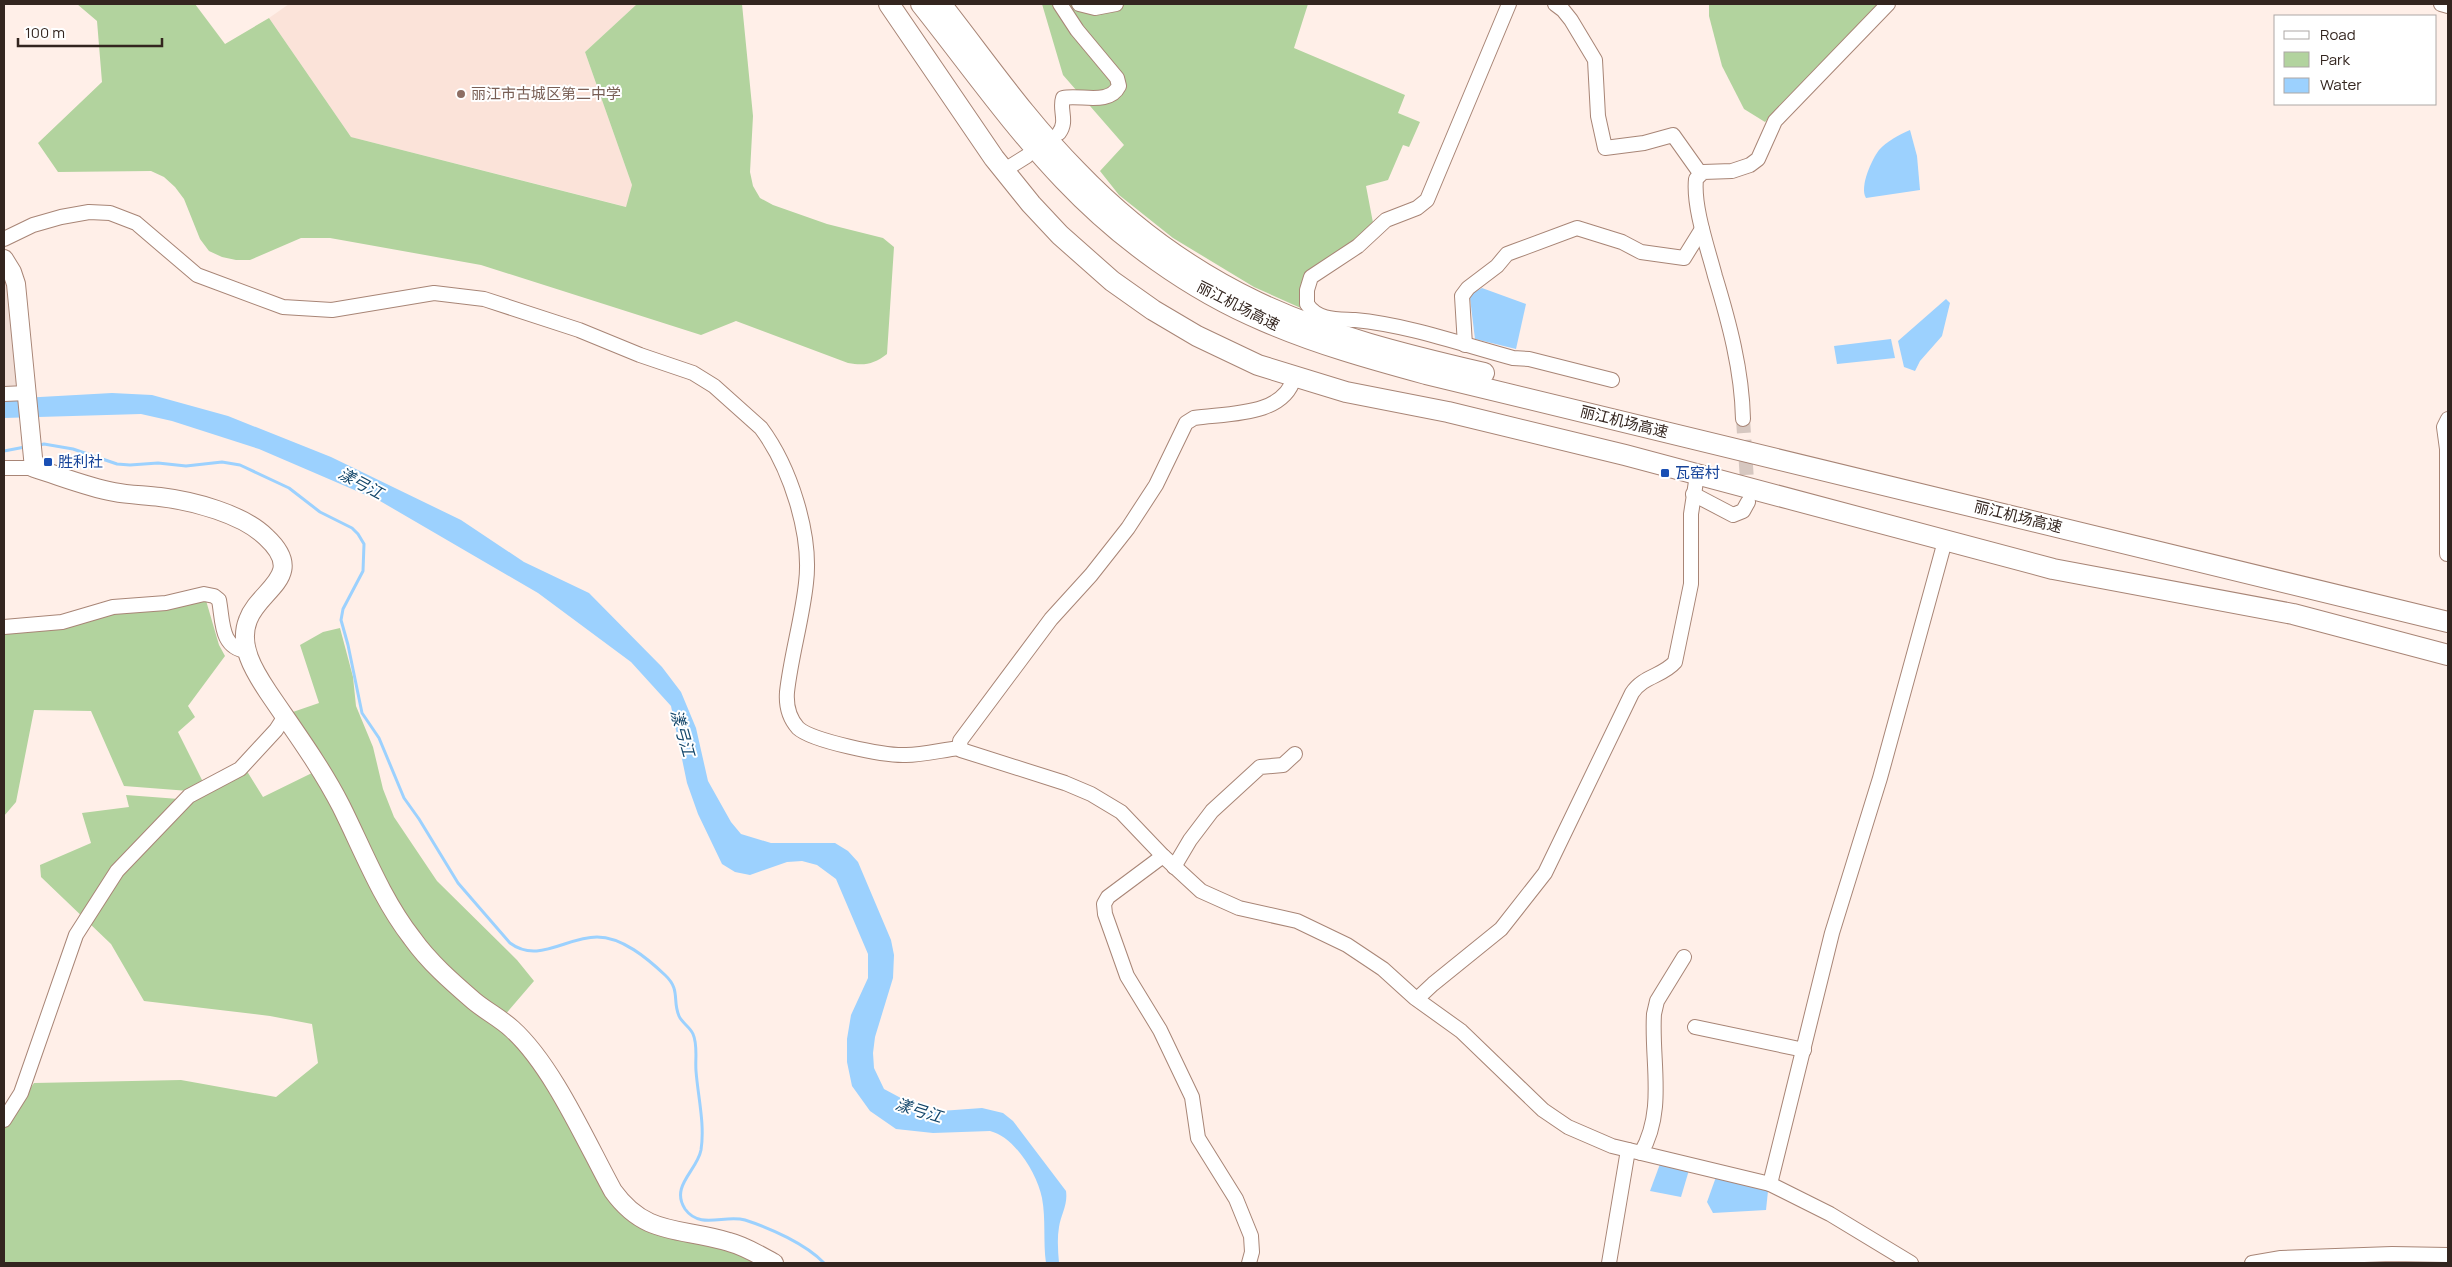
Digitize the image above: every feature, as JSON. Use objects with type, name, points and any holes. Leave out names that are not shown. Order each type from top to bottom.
[{"type":"highway","points":[[889,4],[1003,171],[1060,235],[1094,266],[1132,296],[1175,323],[1258,365],[1294,378],[1346,392],[1536,433],[2089,577],[2293,614],[2448,655]]},
{"type":"highway","name":"丽江机场高速","points":[[921,4],[1044,158],[1086,202],[1128,238],[1168,267],[1230,305],[1264,321],[1341,350],[1426,374],[2448,622]]},
{"type":"highway","name":"丽江机场高速","points":[[941,4],[1056,149],[1096,191],[1137,226],[1176,255],[1224,284],[1270,308],[1361,341],[1452,365],[2448,608]]},
{"type":"main road","points":[[4,259],[12,272],[16,284],[34,468],[114,492],[159,497],[196,504],[242,521],[267,537],[279,553],[281,572],[277,584],[248,618],[245,635],[247,651],[252,666],[340,803],[386,898],[403,927],[437,968],[475,1002],[512,1028],[527,1045],[548,1073],[620,1200],[640,1219],[656,1227],[729,1242],[774,1263]]},
{"type":"street","points":[[1059,133],[1064,123],[1061,103],[1063,98],[1100,98],[1112,94],[1119,86],[1117,78],[1076,30],[1060,4]]},
{"type":"street","points":[[1079,4],[1095,8],[1116,4]]},
{"type":"street","points":[[1509,4],[1427,200],[1416,208],[1386,220],[1358,246],[1311,277],[1307,290],[1307,304],[1321,316],[1384,323],[1465,345],[1612,380]]},
{"type":"street","points":[[1555,4],[1567,15],[1595,60],[1598,116],[1605,148],[1644,143],[1673,135],[1700,173]]},
{"type":"street","points":[[1700,173],[1732,171],[1750,165],[1758,159],[1775,121],[1888,4]]},
{"type":"street","points":[[2442,4],[2448,6]]},
{"type":"street","points":[[1003,171],[1027,156]]},
{"type":"street","points":[[1700,173],[1695,182],[1702,229],[1735,352],[1741,386],[1743,419]]},
{"type":"street","points":[[4,239],[33,225],[61,217],[89,212],[110,213],[136,223],[197,275],[283,307],[332,310],[374,305],[423,294],[471,296],[579,330],[704,379],[761,428],[768,437],[782,464],[804,532],[807,558],[806,582],[786,692],[789,714],[795,724],[811,736],[868,751],[905,756],[959,748],[1065,783],[1091,794],[1121,812],[1174,867],[1201,891],[1220,901],[1250,911],[1297,921],[1340,942],[1382,969],[1417,1000],[1460,1031],[1543,1110],[1555,1119],[1596,1140],[1770,1184],[1830,1214],[1911,1263]]},
{"type":"street","points":[[1465,345],[1462,296],[1468,288],[1497,266],[1507,254],[1577,228],[1622,242],[1641,252],[1684,258],[1702,229]]},
{"type":"street","points":[[959,748],[960,741],[1051,619],[1091,575],[1128,528],[1156,485],[1186,423],[1194,418],[1266,407],[1283,397],[1294,378]]},
{"type":"street","points":[[4,394],[27,395]]},
{"type":"street","points":[[2447,554],[2447,449],[2444,427],[2448,419]]},
{"type":"street","points":[[4,468],[34,468]]},
{"type":"street","points":[[1417,1000],[1433,984],[1501,930],[1545,873],[1632,693],[1643,680],[1668,670],[1675,662],[1691,584],[1693,494],[1697,475]]},
{"type":"street","points":[[1693,494],[1733,516],[1743,511],[1748,502]]},
{"type":"street","points":[[1770,1184],[1832,933],[1880,778],[1945,541]]},
{"type":"street","points":[[4,627],[62,622],[113,607],[166,603],[210,594],[218,600],[225,639],[237,650],[247,651]]},
{"type":"street","points":[[4,1120],[21,1093],[76,935],[117,871],[189,796],[240,769],[276,730],[284,716]]},
{"type":"street","points":[[1174,867],[1190,840],[1212,811],[1260,767],[1283,765],[1295,754]]},
{"type":"street","points":[[1163,856],[1108,896],[1104,904],[1105,914],[1127,976],[1160,1030],[1192,1096],[1198,1138],[1236,1199],[1251,1236],[1252,1252],[1249,1263]]},
{"type":"street","points":[[1609,1263],[1634,1151],[1650,1135],[1655,1116],[1654,1014],[1657,1001],[1684,958]]},
{"type":"street","points":[[1695,1027],[1804,1050]]},
{"type":"street","points":[[2252,1263],[2281,1258],[2392,1254],[2448,1255]]},
{"type":"shaded area","name":"丽江市古城区第二中学","points":[[289,4],[637,4],[585,52],[632,185],[627,207],[351,137],[269,18]]},
{"type":"shaded area","points":[[4,271],[11,292],[22,391],[4,392]]},
{"type":"green space","points":[[77,4],[195,4],[225,44],[269,18],[351,137],[626,207],[632,185],[585,52],[637,4],[742,4],[753,116],[750,172],[753,186],[760,198],[773,205],[827,224],[883,238],[894,247],[887,354],[869,363],[848,363],[736,321],[701,335],[481,265],[330,238],[301,238],[250,260],[222,257],[209,251],[200,239],[184,199],[164,177],[151,171],[58,172],[38,143],[102,82],[97,21]]},
{"type":"green space","points":[[1042,4],[1308,4],[1294,48],[1405,95],[1398,113],[1420,122],[1409,147],[1403,145],[1388,180],[1366,186],[1374,228],[1311,272],[1303,309],[1254,287],[1173,238],[1119,195],[1100,171],[1124,145],[1063,75]]},
{"type":"green space","points":[[1709,4],[1881,4],[1765,122],[1744,109],[1722,66],[1709,16]]},
{"type":"green space","points":[[205,597],[219,645],[225,656],[188,706],[195,717],[178,732],[203,782],[189,791],[124,786],[91,711],[34,710],[16,802],[4,816],[4,632]]},
{"type":"green space","points":[[340,628],[353,677],[356,706],[373,747],[383,789],[394,817],[437,881],[517,960],[534,981],[504,1016],[441,964],[408,923],[287,714],[319,703],[300,645],[323,632]]},
{"type":"green space","points":[[245,768],[263,797],[314,772],[379,902],[507,1033],[542,1077],[629,1219],[661,1234],[743,1255],[759,1263],[4,1263],[4,1127],[34,1083],[181,1080],[276,1097],[318,1063],[312,1024],[270,1016],[144,1001],[111,944],[41,877],[40,865],[91,843],[82,813],[129,807],[126,795],[192,800]]},
{"type":"water","points":[[1910,130],[1917,156],[1920,190],[1866,198],[1864,193],[1865,180],[1876,154],[1889,141]]},
{"type":"water","points":[[1482,288],[1526,304],[1516,349],[1475,339],[1470,298],[1473,293]]},
{"type":"water","points":[[1946,299],[1950,303],[1942,336],[1920,361],[1915,371],[1904,367],[1898,341]]},
{"type":"water","points":[[1891,339],[1895,358],[1837,364],[1834,346]]},
{"type":"water","name":"漾弓江","points":[[112,393],[152,395],[228,416],[331,457],[461,520],[524,562],[589,593],[662,667],[681,692],[696,728],[708,781],[731,822],[741,834],[771,843],[835,843],[848,851],[858,862],[891,940],[894,955],[893,978],[875,1037],[873,1053],[874,1068],[884,1089],[927,1112],[982,1108],[1003,1113],[1013,1121],[1066,1191],[1066,1201],[1058,1232],[1059,1263],[1046,1263],[1043,1206],[1039,1188],[1024,1158],[1008,1141],[990,1131],[933,1133],[896,1129],[870,1111],[852,1086],[847,1062],[847,1039],[851,1015],[868,978],[868,954],[836,879],[817,865],[802,861],[787,862],[750,875],[735,872],[722,864],[698,814],[687,783],[671,706],[631,662],[538,593],[380,501],[259,449],[172,421],[141,414],[4,418],[4,399]]},
{"type":"water","points":[[1660,1164],[1689,1170],[1681,1197],[1650,1191]]},
{"type":"water","points":[[1716,1177],[1768,1191],[1766,1210],[1713,1213],[1707,1202]]},
{"type":"waterway","points":[[36,446],[44,444],[73,449],[117,464],[158,463],[186,466],[222,462],[240,465],[289,488],[320,512],[352,528],[358,534],[364,544],[363,571],[343,609],[341,620],[362,713],[379,738],[404,798],[458,883],[510,943],[521,949],[531,951],[542,950],[586,938],[606,938],[634,950],[670,980],[675,990],[679,1016],[695,1038],[696,1071],[702,1120],[702,1140],[699,1158],[682,1186],[681,1201],[685,1209],[698,1219],[737,1219],[765,1227],[808,1249],[824,1263]]},
{"type":"waterway","points":[[4,451],[25,447]]},
{"type":"tunnel","points":[[1743,419],[1748,496]]},
{"type":"place","name":"丽江市古城区第二中学","points":[[461,94]]},
{"type":"place","name":"胜利社","points":[[48,462]]},
{"type":"place","name":"瓦窑村","points":[[1665,473]]}]
